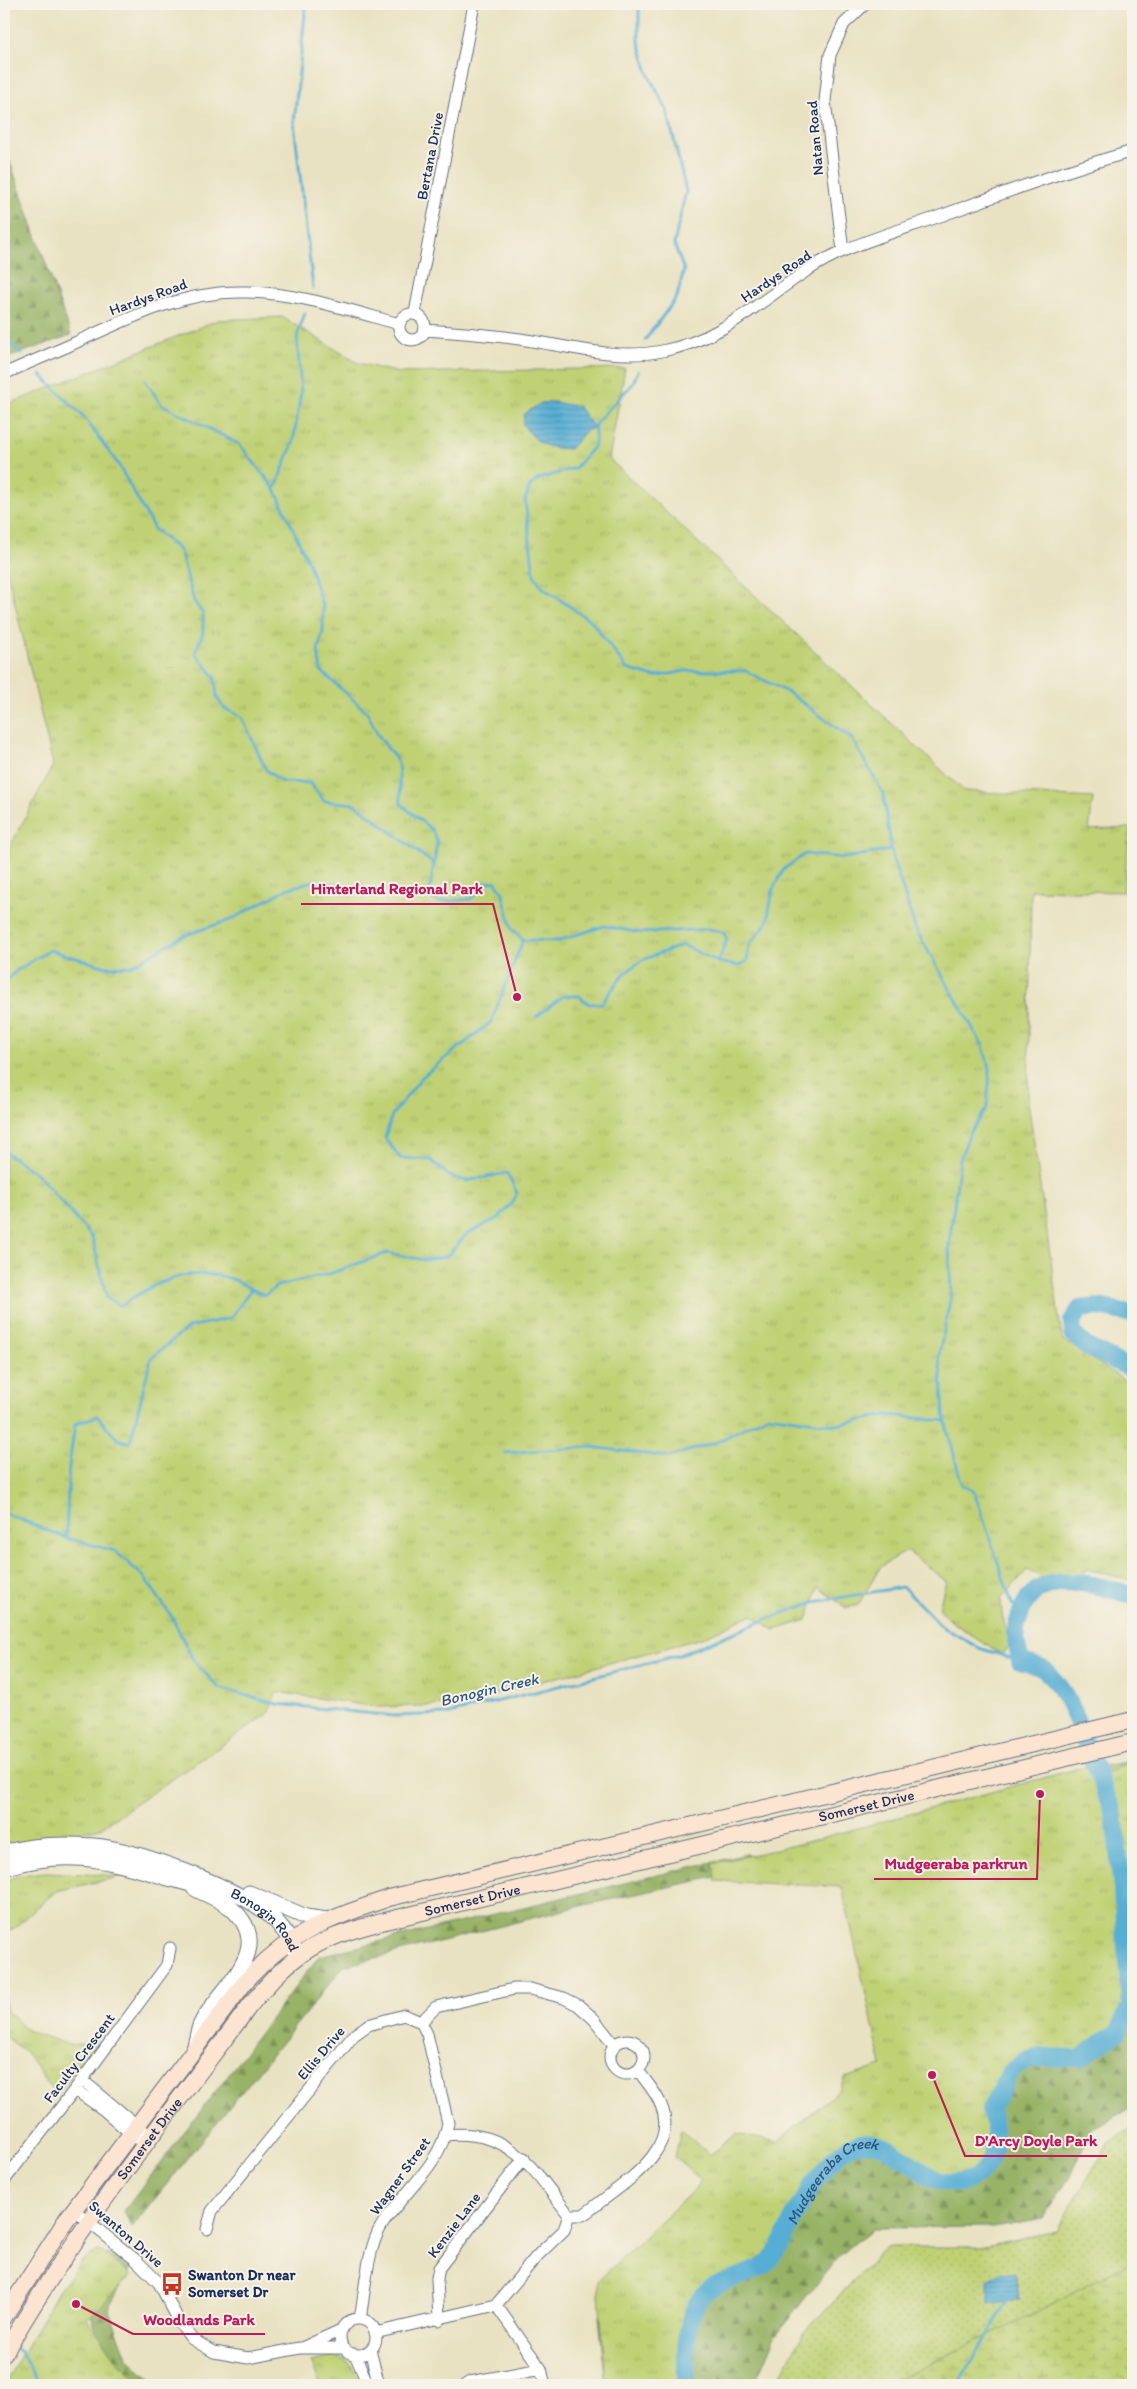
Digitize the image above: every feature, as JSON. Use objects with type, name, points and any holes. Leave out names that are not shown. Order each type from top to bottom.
[{"type":"main road","name":"Somerset Drive","points":[[4,2317],[74,2210],[195,2046],[257,1969],[287,1942],[328,1920],[389,1898],[1133,1720]]},
{"type":"main road","name":"Somerset Drive","points":[[4,2354],[89,2221],[248,2008],[271,1979],[297,1956],[324,1940],[354,1929],[1126,1744]]},
{"type":"main road","points":[[730,1817],[735,1837]]},
{"type":"street","name":"Bertana Drive","points":[[415,313],[474,4]]},
{"type":"street","name":"Natan Road","points":[[842,251],[825,101],[830,55],[844,24],[865,4]]},
{"type":"street","name":"Hardys Road","points":[[425,330],[513,338],[590,351],[625,354],[663,351],[694,342],[729,326],[801,274],[842,251],[1008,192],[1133,151]]},
{"type":"street","name":"Hardys Road","points":[[4,374],[154,308],[189,297],[217,293],[247,292],[308,300],[398,324]]},
{"type":"street","points":[[415,313],[423,319],[425,330],[420,338],[410,340],[401,334],[398,324],[406,314],[415,313]]},
{"type":"street","name":"Bonogin Road","points":[[4,1853],[45,1846],[96,1846],[185,1877],[207,1890],[234,1902],[259,1919],[287,1942],[297,1956]]},
{"type":"street","name":"Bonogin Road","points":[[4,1868],[38,1860],[70,1857],[97,1858],[185,1877]]},
{"type":"street","points":[[4,1862],[19,1859],[38,1860]]},
{"type":"street","points":[[185,1877],[211,1877],[306,1917],[328,1920]]},
{"type":"street","points":[[185,1877],[232,1909],[242,1921],[249,1939],[249,1949],[244,1964],[201,2024],[195,2046]]},
{"type":"street","name":"Faculty Crescent","points":[[4,2181],[75,2090],[167,1965],[170,1948]]},
{"type":"street","points":[[421,2022],[436,2007],[514,1989],[530,1989],[564,1998],[578,2005],[594,2019],[615,2046]]},
{"type":"street","name":"Ellis Drive","points":[[207,2229],[212,2211],[354,2035],[368,2025],[404,2016],[421,2022]]},
{"type":"street","name":"Wagner Street","points":[[360,2319],[373,2246],[381,2226],[439,2152],[446,2135],[448,2123],[427,2034],[421,2022]]},
{"type":"street","points":[[626,2040],[637,2043],[641,2047],[644,2057],[638,2070],[626,2074],[616,2070],[610,2060],[610,2054],[615,2046],[626,2040]]},
{"type":"street","points":[[569,2215],[583,2215],[590,2210],[652,2158],[661,2145],[665,2129],[662,2107],[657,2095],[638,2070]]},
{"type":"street","points":[[82,2080],[148,2141]]},
{"type":"street","points":[[75,2090],[134,2129]]},
{"type":"street","points":[[446,2135],[466,2133],[502,2144],[524,2158],[569,2215]]},
{"type":"street","name":"Kenzie Lane","points":[[439,2320],[437,2278],[439,2268],[524,2158]]},
{"type":"street","name":"Swanton Drive","points":[[74,2210],[137,2261],[159,2283],[181,2324],[192,2338],[214,2352],[248,2358],[300,2348],[344,2348],[355,2354]]},
{"type":"street","points":[[375,2333],[439,2320],[496,2305],[537,2256],[564,2230],[569,2215]]},
{"type":"street","points":[[496,2305],[541,2369],[545,2385]]},
{"type":"street","points":[[360,2319],[370,2323],[375,2333],[375,2339],[370,2350],[379,2385]]},
{"type":"street","name":"Swanton Drive","points":[[300,2348],[341,2330],[350,2320],[360,2319]]},
{"type":"street","points":[[341,2330],[340,2336],[344,2348]]},
{"type":"street","points":[[368,2385],[355,2354],[370,2350]]},
{"type":"street","points":[[466,2385],[470,2382],[541,2369]]},
{"type":"green space","points":[[4,145],[71,335],[4,359]]},
{"type":"green space","points":[[282,317],[358,363],[399,373],[625,368],[609,459],[964,791],[1093,798],[1089,830],[1130,828],[1123,892],[1031,890],[1028,1101],[1062,1339],[1133,1386],[1133,1581],[1087,1569],[1067,1591],[1027,1570],[1001,1599],[1002,1615],[1010,1644],[1003,1655],[952,1622],[939,1608],[946,1581],[907,1551],[881,1566],[858,1605],[846,1608],[818,1587],[807,1620],[775,1630],[751,1615],[702,1638],[454,1705],[377,1707],[277,1692],[268,1714],[100,1828],[4,1849],[4,1326],[9,1321],[4,1295],[4,858],[53,765],[4,558],[4,406],[218,320]]},
{"type":"green space","points":[[1133,1760],[1133,2021],[1125,2016],[1121,2029],[1117,2033],[1083,2057],[1035,2059],[1019,2065],[1011,2071],[999,2090],[990,2111],[996,2137],[995,2151],[989,2164],[979,2174],[967,2181],[952,2184],[939,2181],[888,2148],[874,2143],[860,2143],[841,2152],[824,2169],[810,2189],[796,2212],[780,2246],[769,2260],[759,2267],[714,2286],[704,2293],[697,2303],[688,2333],[686,2385],[606,2385],[598,2281],[697,2187],[701,2180],[675,2157],[681,2129],[710,2155],[736,2134],[777,2142],[839,2090],[845,2078],[882,2066],[842,1887],[716,1881],[712,1864],[799,1844],[1095,1764],[1101,1777]]},
{"type":"green space","points":[[1125,1762],[1133,1795],[1133,2106],[1091,2130],[1069,2178],[1043,2218],[993,2227],[873,2228],[838,2257],[775,2336],[754,2385],[606,2385],[599,2317],[724,2193],[885,2068],[843,1884],[715,1877],[576,1907],[344,1966],[132,2227],[124,2211],[319,1956],[746,1854],[852,1866],[1098,1884],[1057,1774]]},
{"type":"green space","points":[[46,1872],[123,1876],[56,1891],[4,1937],[4,1881],[21,1875]]},
{"type":"green space","points":[[4,1995],[7,2012],[28,2031],[70,2045],[98,2041],[56,2095],[26,2052],[4,2036]]},
{"type":"green space","points":[[1133,2128],[1133,2385],[775,2385],[804,2332],[886,2247],[979,2247],[1056,2231],[1109,2143]]},
{"type":"green space","points":[[97,2251],[102,2252],[131,2276],[87,2319],[118,2363],[143,2385],[4,2385],[59,2290],[83,2260]]},
{"type":"green space","points":[[112,2254],[130,2271],[108,2308],[128,2359],[158,2385],[23,2385],[103,2350],[89,2309],[90,2256]]},
{"type":"green space","points":[[1133,2261],[1133,2385],[887,2385],[1064,2298]]},
{"type":"green space","points":[[333,2357],[347,2361],[359,2380],[344,2385],[321,2385],[311,2362]]},
{"type":"water","points":[[554,402],[579,407],[594,428],[586,431],[570,449],[554,448],[543,444],[533,437],[523,425],[524,414],[541,403]]},
{"type":"water","points":[[1000,2273],[1015,2273],[1020,2300],[988,2304],[988,2280]]},
{"type":"waterway","points":[[306,4],[294,123],[313,288]]},
{"type":"waterway","points":[[639,4],[639,42],[649,76],[667,110],[686,191],[674,244],[684,270],[677,297],[645,340]]},
{"type":"waterway","points":[[275,489],[293,443],[301,393],[297,336],[305,313]]},
{"type":"waterway","points":[[4,336],[21,354]]},
{"type":"waterway","points":[[594,425],[633,383],[638,371]]},
{"type":"waterway","points":[[41,375],[84,417],[118,464],[154,529],[180,551],[194,601],[203,614],[203,633],[195,653],[215,677],[217,698],[224,708],[242,717],[266,770],[282,782],[310,783],[324,801],[355,804],[435,865]]},
{"type":"waterway","points":[[145,380],[161,404],[239,444],[275,489],[309,564],[323,608],[323,632],[318,651],[321,671],[367,712],[378,735],[398,762],[401,804],[432,830],[437,842],[429,897]]},
{"type":"waterway","points":[[595,425],[595,445],[575,468],[539,479],[530,486],[525,500],[534,575],[543,588],[592,622],[627,669],[654,677],[686,671],[746,671],[789,693],[852,739],[883,793],[893,860],[916,930],[983,1046],[990,1069],[987,1108],[970,1132],[960,1159],[949,1245],[951,1296],[939,1355],[945,1421],[962,1485],[974,1491],[1012,1604],[1022,1610]]},
{"type":"waterway","points":[[536,1017],[563,996],[579,996],[589,1004],[602,1003],[623,975],[642,960],[683,945],[718,962],[739,966],[747,961],[749,945],[767,923],[773,889],[784,869],[805,854],[844,858],[891,850]]},
{"type":"waterway","points":[[4,983],[16,971],[50,950],[106,967],[131,966],[183,936],[230,920],[287,889],[313,881],[429,897],[439,902],[471,899],[486,883],[495,881],[502,891],[512,929],[523,940],[558,941],[604,926],[641,933],[709,929],[723,932],[727,939],[718,962]]},
{"type":"waterway","points":[[4,1151],[38,1175],[92,1237],[107,1298],[121,1306],[133,1297],[160,1283],[189,1275],[219,1276],[234,1280],[265,1295],[277,1286],[329,1274],[387,1253],[425,1260],[446,1257],[467,1234],[499,1218],[513,1202],[517,1193],[507,1173],[466,1181],[449,1176],[431,1160],[400,1158],[385,1138],[392,1115],[422,1077],[491,1022],[523,940]]},
{"type":"waterway","points":[[66,1538],[69,1466],[75,1424],[97,1416],[117,1439],[130,1443],[151,1358],[189,1327],[231,1318],[251,1289]]},
{"type":"waterway","name":"Mudgeeraba Creek","points":[[1133,1314],[1099,1307],[1080,1309],[1072,1321],[1073,1334],[1087,1347],[1133,1370]]},
{"type":"waterway","points":[[504,1453],[591,1447],[669,1457],[717,1442],[768,1415],[836,1425],[887,1415],[945,1421]]},
{"type":"waterway","name":"Bonogin Creek","points":[[4,1513],[66,1538],[115,1551],[145,1578],[172,1617],[193,1660],[219,1688],[277,1704],[394,1716],[449,1714],[679,1655],[814,1602],[903,1587],[941,1626],[979,1648],[1020,1661]]},
{"type":"waterway","name":"Mudgeeraba Creek","points":[[686,2385],[688,2333],[697,2303],[709,2289],[717,2284],[752,2271],[768,2262],[779,2248],[810,2189],[833,2159],[842,2151],[861,2143],[876,2144],[889,2149],[929,2176],[942,2182],[956,2184],[971,2179],[982,2172],[992,2155],[995,2135],[990,2110],[1010,2072],[1024,2061],[1041,2057],[1080,2058],[1119,2031],[1130,2006],[1122,1890],[1114,1814],[1072,1709],[1060,1687],[1043,1668],[1020,1661],[1016,1626],[1028,1599],[1039,1589],[1053,1584],[1069,1582],[1085,1584],[1133,1596]]},
{"type":"waterway","points":[[958,2385],[1007,2302]]},
{"type":"waterway","points":[[13,2348],[21,2352],[40,2385]]},
{"type":"place","name":"Hinterland Regional Park","points":[[517,997]]},
{"type":"place","name":"Mudgeeraba parkrun","points":[[1040,1794]]},
{"type":"place","name":"D'Arcy Doyle Park","points":[[932,2075]]},
{"type":"place","name":"Swanton Dr near Somerset Dr","points":[[172,2284]]},
{"type":"place","name":"Woodlands Park","points":[[76,2304]]}]
